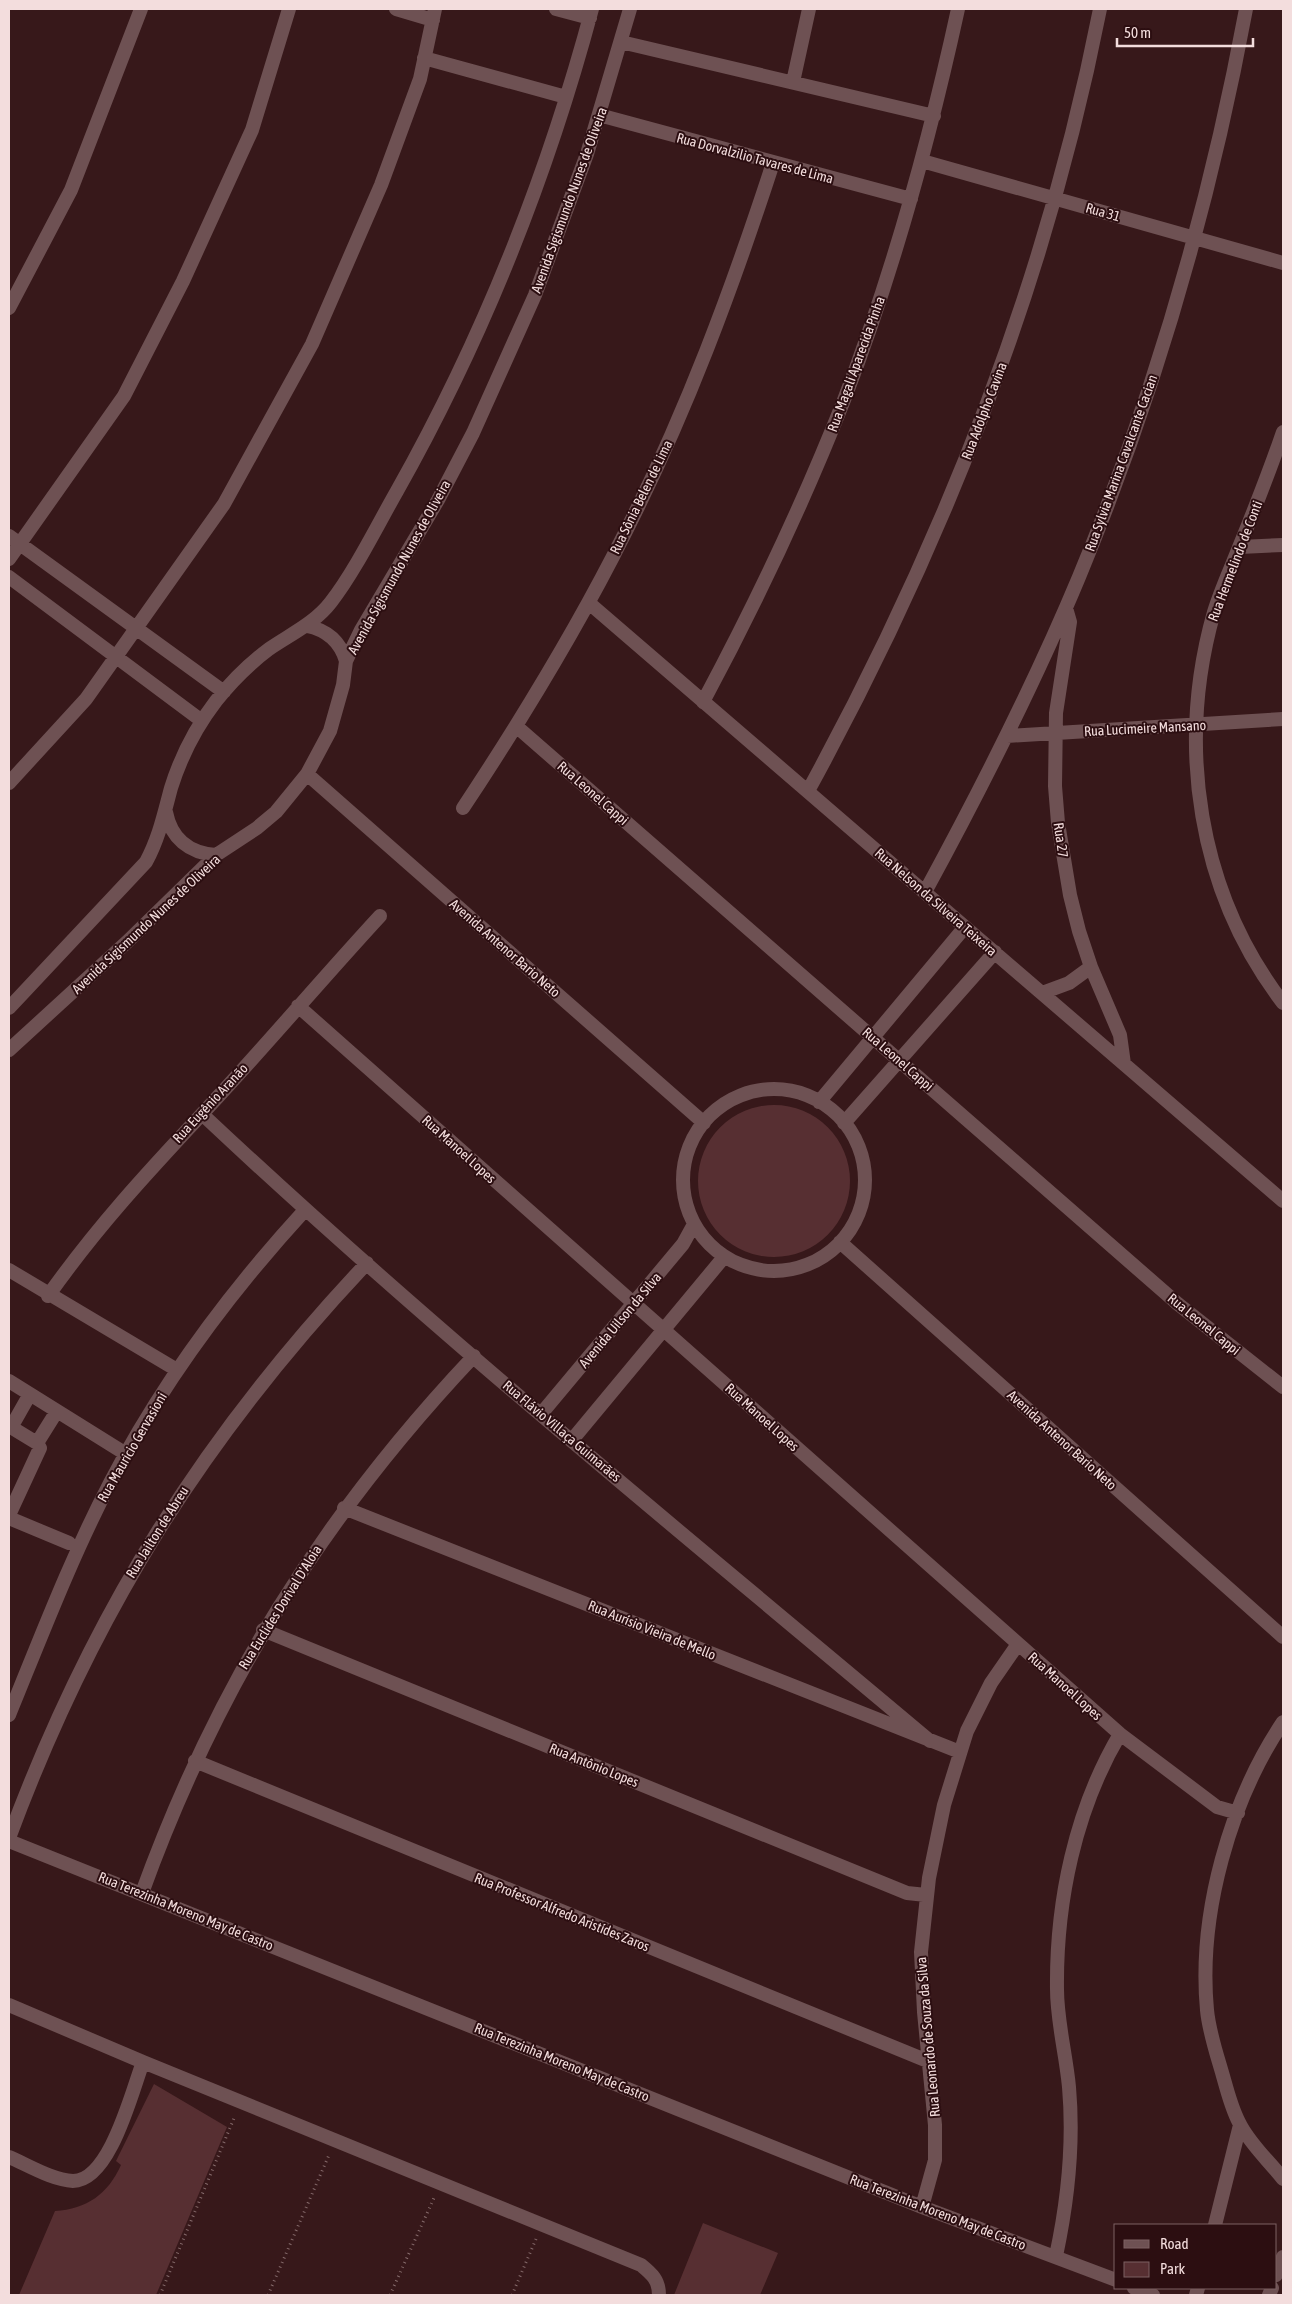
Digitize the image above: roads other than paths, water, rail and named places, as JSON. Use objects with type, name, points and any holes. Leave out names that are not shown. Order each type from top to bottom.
[{"type":"street","points":[[9,308],[71,190],[141,9]]},
{"type":"street","points":[[9,559],[14,540],[124,396],[183,281],[252,130],[289,9]]},
{"type":"street","points":[[9,783],[73,715],[224,504],[312,344],[380,186],[420,79],[434,14],[396,9]]},
{"type":"street","points":[[9,1008],[146,862],[157,841],[180,764],[202,721],[224,692],[266,651],[307,626],[331,602],[407,473],[442,407],[504,271],[534,192],[566,96],[591,13],[556,9]]},
{"type":"street","name":"Avenida Sigismundo Nunes de Oliveira","points":[[9,1050],[127,942],[216,855],[257,828],[276,812],[307,774],[330,731],[341,692],[346,661],[361,630],[438,500],[501,373],[562,225],[600,115],[630,9]]},
{"type":"street","points":[[793,82],[808,9]]},
{"type":"street","name":"Rua Magali Aparecida Pinha","points":[[704,702],[763,586],[813,476],[873,320],[922,161],[958,9]]},
{"type":"street","name":"Rua Adolpho Cavina","points":[[808,791],[883,648],[949,502],[1006,351],[1054,198],[1076,114],[1100,9]]},
{"type":"street","name":"Rua Sylvia Marina Cavalcante Cacian","points":[[925,892],[1007,736],[1066,608],[1112,493],[1142,410],[1194,238],[1218,146],[1246,9]]},
{"type":"street","points":[[621,42],[934,116]]},
{"type":"street","points":[[424,58],[566,96]]},
{"type":"street","name":"Rua Dorvalzilio Tavares de Lima","points":[[600,115],[911,199]]},
{"type":"street","name":"Rua 31","points":[[922,161],[1283,263]]},
{"type":"street","name":"Rua Sônia Belen de Lima","points":[[462,808],[516,726],[589,603],[626,531],[693,386],[735,275],[773,163]]},
{"type":"street","name":"Rua Hermelindo de Conti","points":[[1283,432],[1240,547],[1220,594],[1206,643],[1200,676],[1195,725],[1196,777],[1200,810],[1216,875],[1241,936],[1283,1004]]},
{"type":"street","points":[[14,540],[224,692]]},
{"type":"street","points":[[1240,547],[1283,545]]},
{"type":"street","points":[[9,577],[202,721]]},
{"type":"street","name":"Rua Nelson da Silveira Teixeira","points":[[589,603],[1283,1200]]},
{"type":"street","name":"Rua 27","points":[[1066,608],[1070,622],[1055,733],[1055,786],[1063,859],[1077,922],[1091,967],[1120,1035],[1124,1064]]},
{"type":"street","points":[[307,626],[316,628],[333,638],[339,645],[346,661]]},
{"type":"street","name":"Rua Lucimeire Mansano","points":[[1007,736],[1283,720]]},
{"type":"street","name":"Rua Leonel Cappi","points":[[516,726],[1178,1304],[1283,1387]]},
{"type":"street","name":"Avenida Antenor Bario Neto","points":[[307,774],[704,1123]]},
{"type":"street","points":[[166,811],[168,822],[181,842],[197,852],[216,855]]},
{"type":"street","name":"Rua Eugênio Aranão","points":[[48,1296],[108,1216],[380,916]]},
{"type":"street","points":[[819,1102],[966,927]]},
{"type":"street","points":[[844,1123],[995,952]]},
{"type":"street","points":[[1042,993],[1068,983],[1091,967]]},
{"type":"street","name":"Rua Manoel Lopes","points":[[298,1006],[1120,1734],[1217,1806],[1238,1813]]},
{"type":"street","points":[[789,1091],[819,1102],[844,1123],[860,1151],[865,1183],[858,1214],[840,1242],[815,1261],[784,1271],[752,1269],[724,1257],[702,1236],[694,1224],[684,1195],[684,1164],[695,1135],[704,1123],[727,1103],[757,1092],[789,1091]]},
{"type":"street","name":"Rua Flávio Villaça Guimarães","points":[[202,1114],[305,1210],[541,1414],[930,1741]]},
{"type":"street","name":"Rua Mauricio Gervasioni","points":[[9,1715],[69,1568],[126,1454],[177,1370],[242,1282],[305,1210]]},
{"type":"street","name":"Avenida Uilson da Silva","points":[[541,1414],[683,1244],[694,1224]]},
{"type":"street","name":"Avenida Antenor Bario Neto","points":[[840,1242],[1283,1637]]},
{"type":"street","points":[[572,1440],[724,1257]]},
{"type":"street","name":"Rua Jailton de Abreu","points":[[9,1839],[55,1721],[108,1614],[144,1551],[212,1447],[248,1399],[286,1352],[366,1263]]},
{"type":"street","points":[[9,1270],[48,1296],[177,1370]]},
{"type":"street","name":"Rua Euclides Dorival D'Aloia","points":[[142,1893],[195,1761],[263,1630],[302,1568],[344,1508],[407,1430],[474,1356]]},
{"type":"street","points":[[9,1381],[126,1454]]},
{"type":"street","points":[[30,1394],[14,1424],[14,1429],[37,1443],[40,1448],[9,1516],[69,1542]]},
{"type":"street","points":[[37,1443],[57,1411]]},
{"type":"street","name":"Rua Aurísio Vieira de Mello","points":[[344,1508],[960,1752]]},
{"type":"street","name":"Rua Antônio Lopes","points":[[263,1630],[907,1893],[926,1896]]},
{"type":"street","name":"Rua Leonardo de Souza da Silva","points":[[922,2207],[936,2160],[921,1952],[926,1896],[935,1841],[967,1731],[991,1683],[1018,1644]]},
{"type":"street","points":[[1283,1722],[1260,1762],[1238,1813],[1221,1865],[1213,1901],[1206,1974],[1207,2011],[1230,2099],[1240,2125],[1254,2147],[1283,2179]]},
{"type":"street","points":[[1056,2256],[1068,2187],[1071,2152],[1069,2086],[1058,2021],[1057,1989],[1060,1926],[1071,1859],[1080,1825],[1105,1759],[1120,1734]]},
{"type":"street","name":"Rua Professor Alfredo Aristídes Zaros","points":[[195,1761],[930,2062]]},
{"type":"street","name":"Rua Terezinha Moreno May de Castro","points":[[9,1839],[922,2207],[1114,2279]]},
{"type":"street","points":[[9,2005],[143,2062],[640,2265],[652,2274],[659,2284],[659,2295]]},
{"type":"street","points":[[9,2157],[60,2179],[74,2181],[89,2177],[107,2156],[143,2062]]},
{"type":"street","points":[[1215,2224],[1240,2125]]},
{"type":"street","points":[[1277,2272],[1283,2257]]},
{"type":"street","points":[[1137,2289],[1153,2295]]}]
